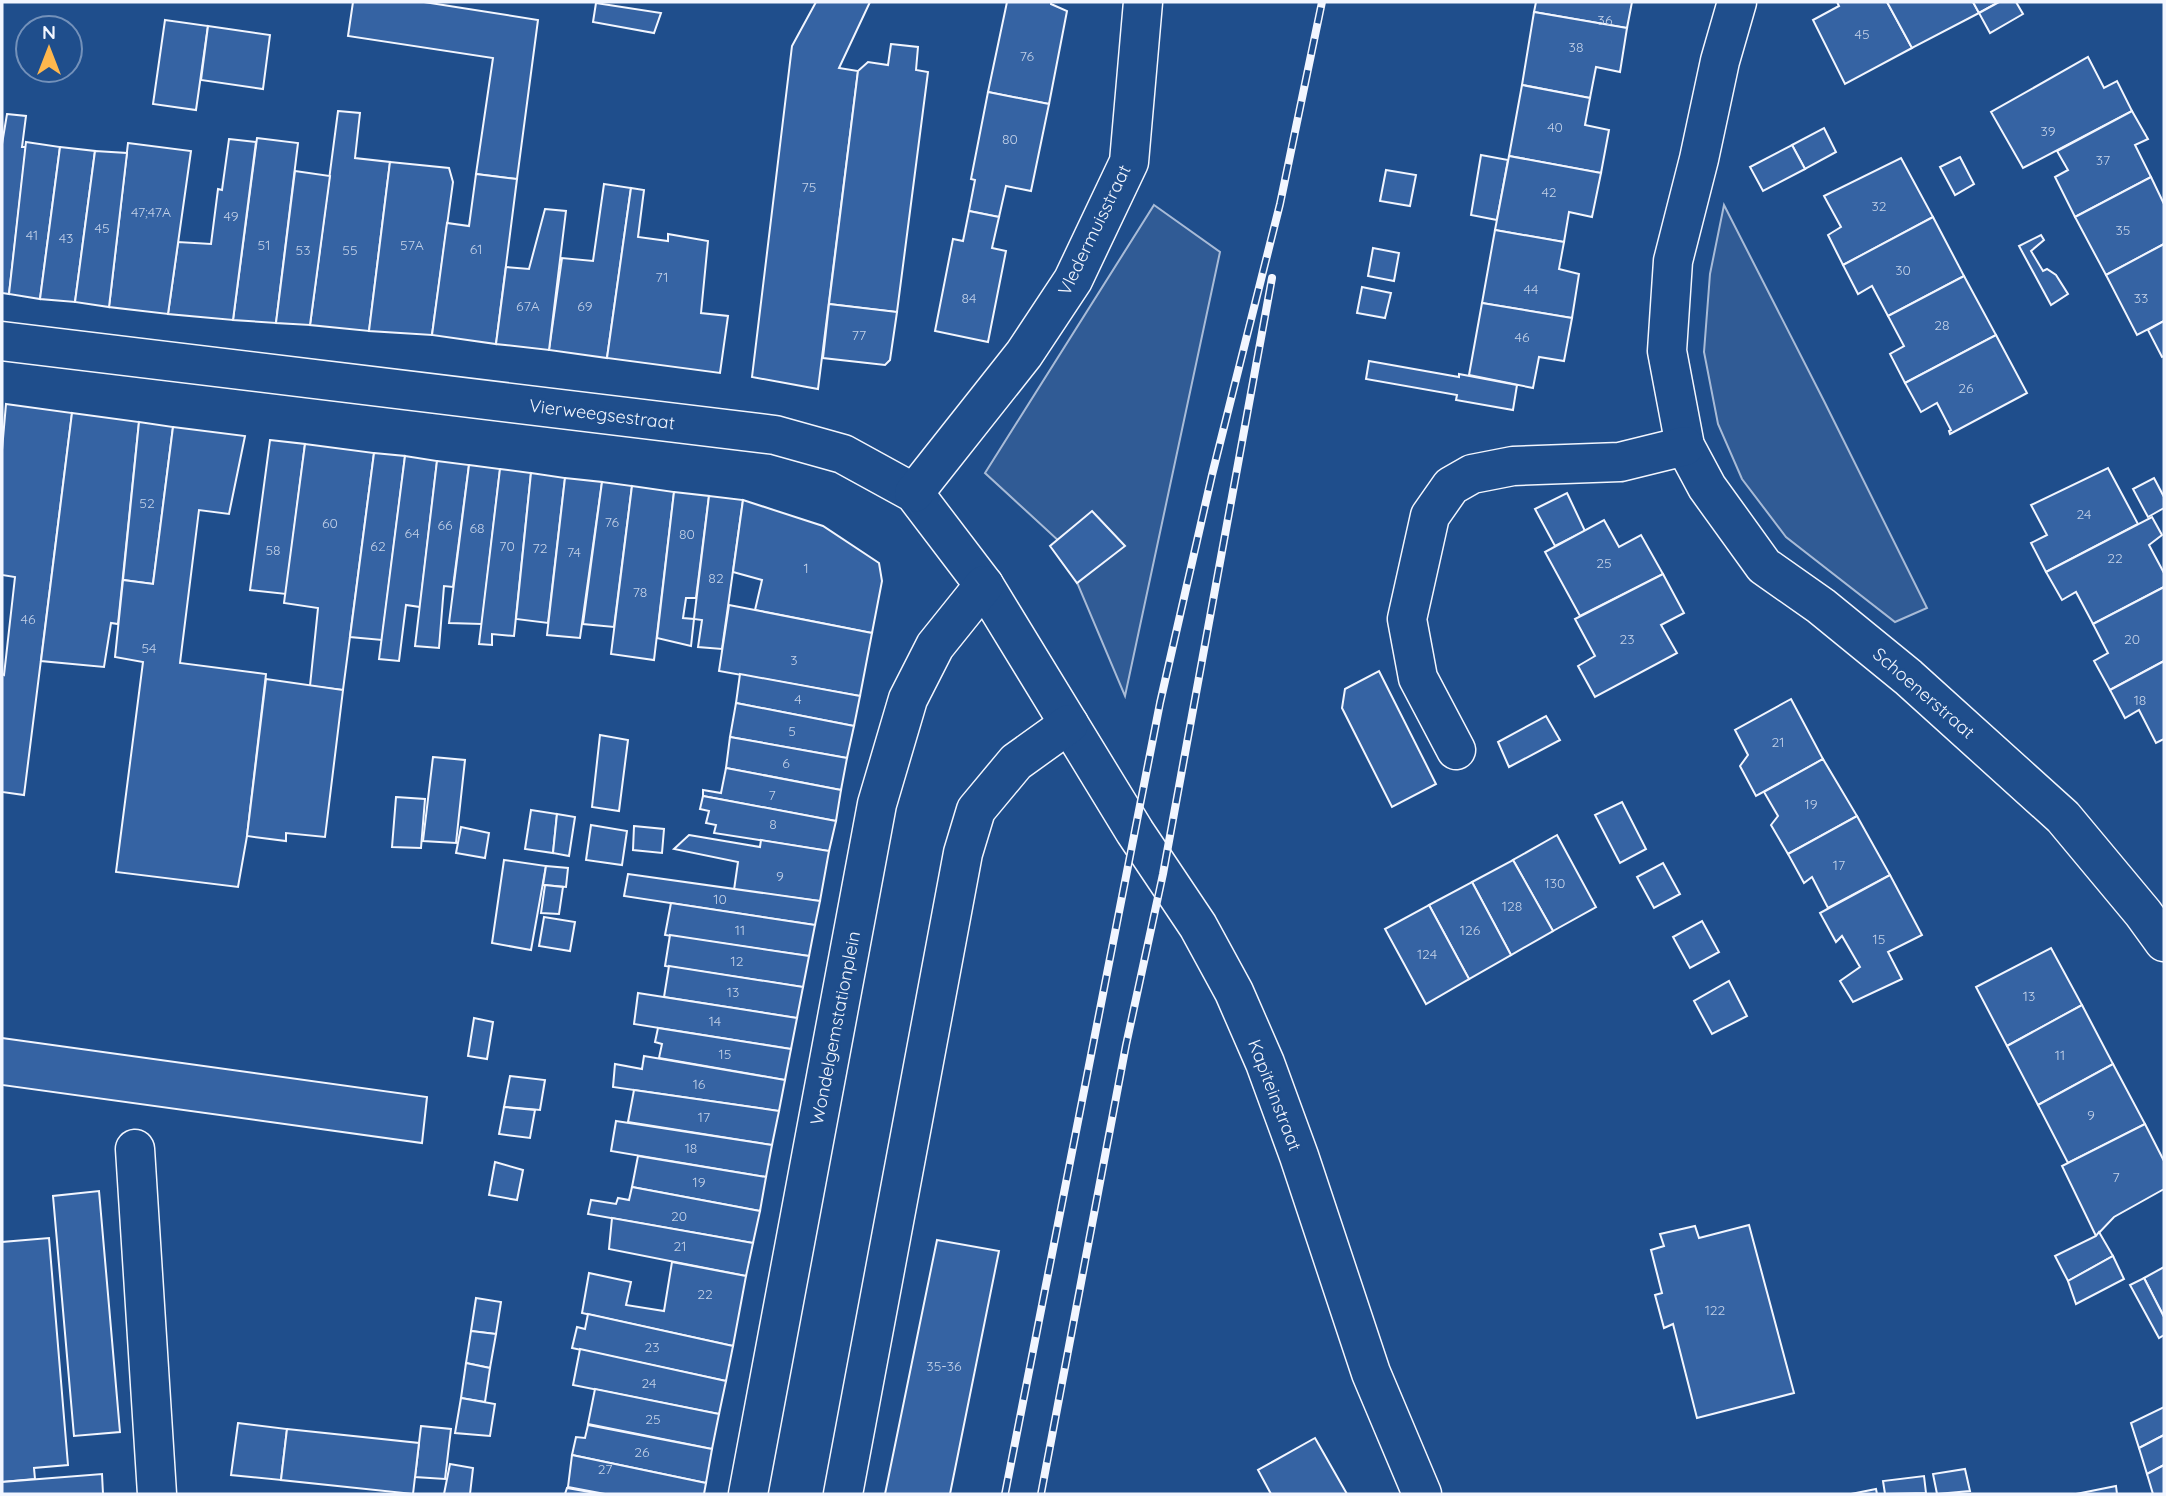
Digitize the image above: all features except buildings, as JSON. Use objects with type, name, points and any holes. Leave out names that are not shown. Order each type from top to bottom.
[{"type":"street","name":"Vledermuisstraat","points":[[914,494],[1024,354],[1073,280],[1129,162],[1143,2]]},
{"type":"street","name":"Schoenerstraat","points":[[1737,2],[1720,61],[1673,261],[1667,351],[1685,446],[1707,487],[1764,566],[1821,606],[1908,677],[2063,817],[2143,912],[2164,942]]},
{"type":"street","name":"Vierweegsestraat","points":[[2,341],[775,435],[843,454],[914,494],[984,585],[1069,724]]},
{"type":"street","points":[[1456,750],[1418,678],[1407,619],[1430,516],[1451,486],[1472,474],[1513,467],[1620,462],[1685,446]]},
{"type":"street","name":"Wondelgemstationplein","points":[[748,1494],[877,804],[908,699],[934,646],[984,585]]},
{"type":"street","points":[[843,1494],[963,853],[976,810],[1016,762],[1069,724]]},
{"type":"street","name":"Kapiteinstraat","points":[[1069,724],[1135,832],[1198,926],[1234,992],[1265,1063],[1371,1373],[1422,1494]]},
{"type":"street","points":[[135,1149],[157,1494]]},
{"type":"shaded area","points":[[1154,205],[1220,252],[1125,696],[1060,542],[985,473]]},
{"type":"shaded area","points":[[1724,205],[1927,608],[1895,622],[1786,537],[1742,479],[1718,424],[1704,352],[1710,274]]},
{"type":"railway","points":[[1005,1494],[1160,703],[1212,475],[1280,204],[1322,2]]},
{"type":"railway","points":[[1041,1494],[1126,1045],[1163,874],[1272,278]]}]
